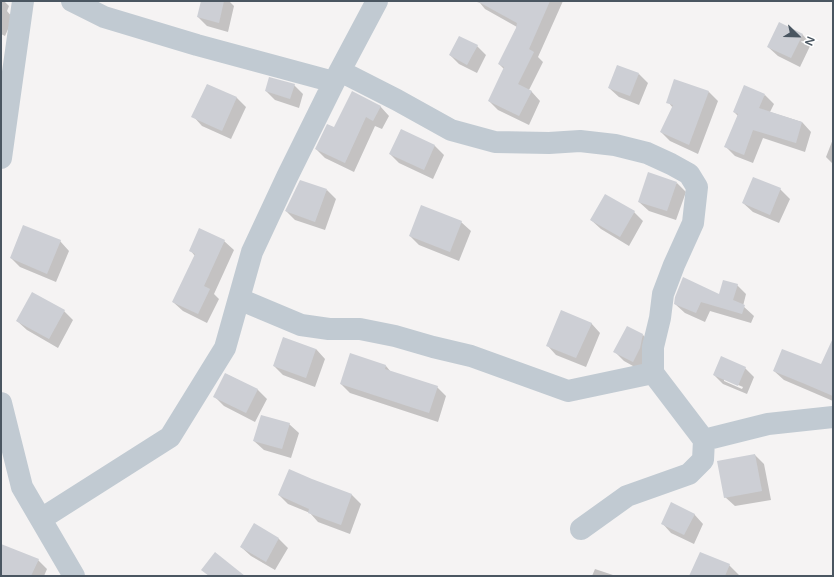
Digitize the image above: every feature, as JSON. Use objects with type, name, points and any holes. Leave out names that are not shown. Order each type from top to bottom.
[{"type":"street","points":[[1,158],[23,1]]},
{"type":"street","points":[[72,1],[104,17],[197,45],[337,76],[397,100],[451,130],[495,142],[549,143],[580,141],[615,145],[647,153],[688,174],[697,187],[693,223],[663,294],[654,347],[652,373],[704,440],[703,460],[689,474],[627,496],[581,529]]},
{"type":"street","points":[[40,519],[170,438],[225,348],[252,252],[337,76],[377,1]]},
{"type":"street","points":[[239,299],[301,325],[329,329],[360,330],[395,336],[471,356],[568,391],[652,373]]},
{"type":"street","points":[[1,402],[22,487],[74,576]]},
{"type":"street","points":[[704,440],[768,424],[833,417]]},
{"type":"building","points":[[201,1],[224,1],[219,23],[197,17]]},
{"type":"building","points":[[477,1],[550,1],[529,49],[534,52],[518,84],[532,91],[519,116],[488,101],[504,67],[498,64],[517,23]]},
{"type":"building","points":[[779,22],[803,34],[791,58],[767,47]]},
{"type":"building","points":[[459,36],[478,45],[467,65],[449,55]]},
{"type":"building","points":[[617,65],[639,73],[630,96],[608,88]]},
{"type":"building","points":[[269,77],[295,84],[290,99],[265,91]]},
{"type":"building","points":[[674,79],[709,91],[689,145],[660,132],[673,105],[666,103]]},
{"type":"building","points":[[207,84],[237,97],[222,131],[191,117]]},
{"type":"building","points":[[744,85],[765,94],[759,108],[802,122],[796,143],[753,130],[744,155],[724,147],[738,114],[733,112]]},
{"type":"building","points":[[352,91],[381,106],[373,121],[366,117],[345,163],[315,149],[327,124],[334,127]]},
{"type":"building","points":[[401,129],[435,145],[424,170],[389,154]]},
{"type":"building","points":[[648,172],[677,182],[667,211],[638,202]]},
{"type":"building","points":[[753,177],[781,188],[770,215],[742,203]]},
{"type":"building","points":[[300,180],[327,189],[315,222],[285,211]]},
{"type":"building","points":[[605,194],[635,211],[620,237],[590,220]]},
{"type":"building","points":[[421,205],[462,221],[450,252],[409,236]]},
{"type":"building","points":[[23,225],[61,240],[47,274],[10,258]]},
{"type":"building","points":[[199,228],[225,240],[204,286],[210,289],[198,314],[172,302],[195,254],[189,251]]},
{"type":"building","points":[[683,277],[719,294],[723,280],[738,284],[733,300],[745,305],[742,314],[701,302],[696,313],[674,304],[675,297]]},
{"type":"building","points":[[32,292],[65,310],[49,339],[16,321]]},
{"type":"building","points":[[561,310],[592,323],[576,358],[546,346]]},
{"type":"building","points":[[627,326],[643,334],[640,348],[633,362],[613,352]]},
{"type":"building","points":[[283,337],[316,349],[306,378],[273,366]]},
{"type":"building","points":[[833,338],[833,396],[773,371],[782,349],[821,364]]},
{"type":"building","points":[[350,353],[386,365],[385,369],[438,386],[429,413],[340,384]]},
{"type":"building","points":[[721,356],[746,367],[738,386],[713,375]]},
{"type":"building","points":[[225,373],[258,389],[246,413],[213,397]]},
{"type":"building","points":[[261,415],[290,423],[282,449],[253,441]]},
{"type":"building","points":[[755,454],[762,491],[724,498],[717,461]]},
{"type":"building","points":[[289,469],[352,494],[341,525],[308,513],[309,509],[278,495]]},
{"type":"building","points":[[671,502],[695,514],[684,535],[661,524]]},
{"type":"building","points":[[254,523],[279,538],[266,562],[240,547]]},
{"type":"building","points":[[1,544],[39,559],[31,576],[1,576]]},
{"type":"building","points":[[215,552],[245,576],[209,576],[201,570]]},
{"type":"building","points":[[700,552],[730,564],[725,576],[689,576]]}]
